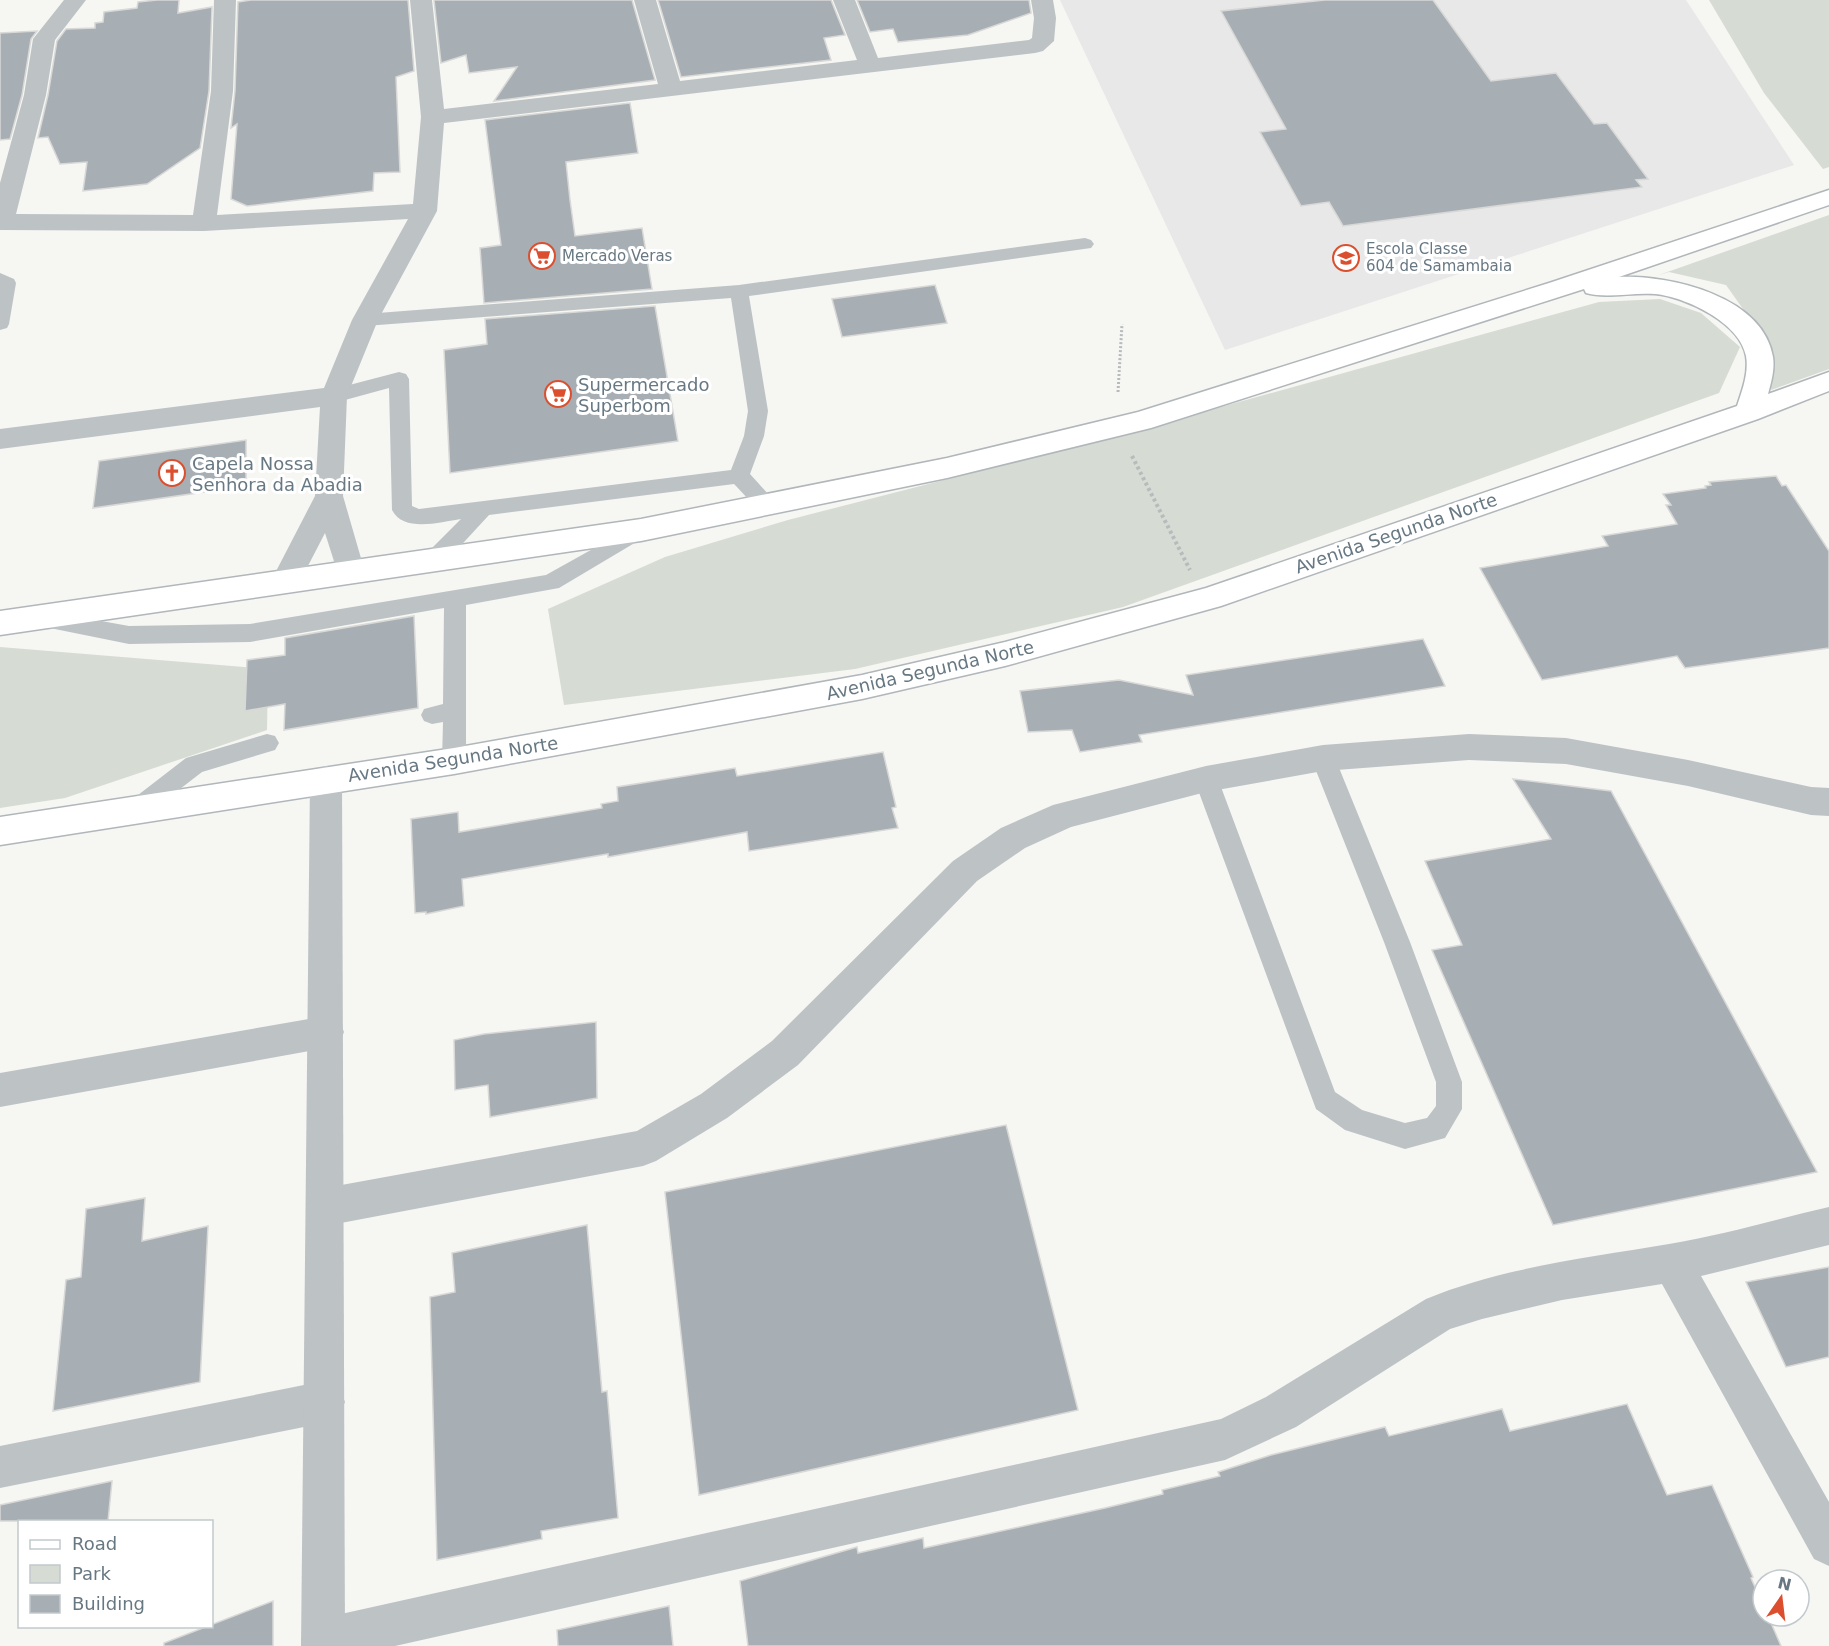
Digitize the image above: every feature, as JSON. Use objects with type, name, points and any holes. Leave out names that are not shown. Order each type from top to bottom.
[{"type":"main road","points":[[0,623],[642,530],[947,468],[1142,421],[1558,288],[1829,197]]},
{"type":"main road","points":[[1558,288],[1631,285],[1666,288],[1700,299],[1727,313],[1752,336],[1760,356],[1759,382],[1748,412]]},
{"type":"main road","name":"Avenida Segunda Norte","points":[[0,831],[454,761],[862,687],[1005,654],[1210,598],[1748,412],[1829,381]]},
{"type":"street","points":[[75,0],[44,39],[35,96],[1,222],[204,223],[425,211]]},
{"type":"street","points":[[204,223],[222,91],[225,0]]},
{"type":"street","points":[[350,572],[329,496],[334,396],[365,320],[425,211],[433,117],[421,0]]},
{"type":"street","points":[[645,0],[671,90]]},
{"type":"street","points":[[844,0],[870,66]]},
{"type":"street","points":[[433,117],[1035,46],[1043,41],[1045,18],[1042,0]]},
{"type":"street","points":[[0,440],[334,396]]},
{"type":"street","points":[[286,581],[329,496]]},
{"type":"street","points":[[325,1207],[643,1148],[714,1106],[785,1053],[965,871],[1013,838],[1065,815],[1206,779],[1323,758],[1469,747],[1566,751],[1688,773],[1811,801],[1829,802]]},
{"type":"street","points":[[326,779],[323,1643],[1225,1439],[1281,1412],[1440,1313],[1482,1299],[1562,1280],[1672,1263],[1829,1226]]},
{"type":"street","points":[[0,1090],[326,1032]]},
{"type":"street","points":[[1672,1263],[1829,1544]]},
{"type":"street","points":[[0,1467],[324,1402]]},
{"type":"lane","points":[[365,320],[739,291],[1085,244]]},
{"type":"lane","points":[[0,279],[7,283],[0,324]]},
{"type":"lane","points":[[739,291],[758,411],[754,436],[739,476]]},
{"type":"lane","points":[[334,396],[399,379],[402,510],[417,517],[739,476]]},
{"type":"lane","points":[[739,476],[769,506]]},
{"type":"lane","points":[[432,562],[483,509]]},
{"type":"lane","points":[[36,618],[129,635],[250,633],[551,582],[642,530]]},
{"type":"lane","points":[[454,761],[443,713],[455,599]]},
{"type":"lane","points":[[137,809],[194,765],[267,743]]},
{"type":"lane","points":[[1206,779],[1325,1100],[1355,1121],[1405,1136],[1435,1129],[1449,1109],[1449,1082],[1397,942],[1323,758]]},
{"type":"path","points":[[1122,324],[1117,426],[1191,570],[1181,574]]},
{"type":"shaded area","name":"Escola Classe 604 de Samambaia","points":[[1060,0],[1686,0],[1794,165],[1225,350]]},
{"type":"green space","points":[[1709,0],[1829,0],[1829,167],[1823,169],[1764,93]]},
{"type":"green space","points":[[1829,215],[1829,369],[1771,390],[1770,347],[1726,285],[1669,272],[1656,276]]},
{"type":"green space","points":[[1660,299],[1701,313],[1740,347],[1719,393],[1123,607],[855,669],[564,705],[548,609],[665,557],[788,520],[1142,429],[1599,302]]},
{"type":"green space","points":[[0,647],[268,669],[267,730],[65,798],[0,808]]},
{"type":"building","points":[[179,0],[178,13],[212,7],[209,91],[200,148],[147,184],[83,191],[87,162],[60,164],[48,137],[38,138],[57,41],[66,29],[95,28],[95,23],[103,22],[104,12],[137,8],[138,2]]},
{"type":"building","points":[[251,0],[408,0],[414,71],[396,77],[400,172],[374,173],[373,191],[247,206],[231,199],[237,124],[231,128],[235,91],[238,2]]},
{"type":"building","points":[[434,0],[632,0],[655,80],[494,101],[517,67],[469,73],[466,55],[441,63]]},
{"type":"building","points":[[658,0],[831,0],[845,35],[824,38],[831,60],[681,77]]},
{"type":"building","points":[[857,0],[1029,0],[1031,13],[968,35],[898,42],[893,29],[870,32]]},
{"type":"building","points":[[1325,0],[1433,0],[1491,81],[1556,73],[1594,124],[1607,123],[1648,179],[1636,180],[1642,187],[1343,226],[1329,202],[1301,206],[1260,132],[1286,129],[1221,11]]},
{"type":"building","points":[[37,31],[31,39],[22,95],[10,139],[0,140],[0,33]]},
{"type":"building","points":[[630,103],[638,153],[566,162],[570,200],[575,236],[642,228],[652,289],[484,303],[480,248],[501,245],[485,120]]},
{"type":"building","points":[[935,285],[947,323],[842,337],[832,299]]},
{"type":"building","name":"Supermercado Superbom","points":[[655,306],[678,441],[450,473],[444,350],[487,344],[485,319]]},
{"type":"building","name":"Capela Nossa Senhora da Abadia","points":[[246,440],[246,486],[93,508],[99,461]]},
{"type":"building","points":[[1776,476],[1782,486],[1786,485],[1829,551],[1829,648],[1685,668],[1677,656],[1542,680],[1480,568],[1608,546],[1602,536],[1677,524],[1666,505],[1671,505],[1663,494],[1706,488],[1705,486],[1711,485],[1709,482]]},
{"type":"building","points":[[414,616],[418,708],[284,730],[285,704],[245,711],[247,660],[285,655],[285,638]]},
{"type":"building","points":[[1423,639],[1445,686],[1139,735],[1142,742],[1080,752],[1072,730],[1028,732],[1020,691],[1119,680],[1193,695],[1186,675]]},
{"type":"building","points":[[883,752],[896,807],[892,808],[898,828],[749,851],[747,832],[608,857],[608,854],[462,879],[464,906],[426,914],[426,912],[415,913],[411,819],[458,812],[459,832],[602,808],[601,804],[618,801],[617,787],[735,768],[737,776]]},
{"type":"building","points":[[1513,779],[1611,791],[1817,1172],[1553,1225],[1432,950],[1462,945],[1425,861],[1551,839]]},
{"type":"building","points":[[596,1022],[597,1098],[490,1117],[488,1085],[455,1090],[454,1040],[484,1034]]},
{"type":"building","points":[[1006,1125],[1078,1410],[699,1495],[665,1192]]},
{"type":"building","points":[[145,1198],[142,1241],[208,1226],[200,1382],[53,1411],[66,1280],[81,1277],[86,1209]]},
{"type":"building","points":[[587,1225],[602,1392],[607,1391],[618,1518],[541,1531],[542,1539],[437,1560],[430,1297],[455,1292],[452,1253]]},
{"type":"building","points":[[1829,1267],[1829,1357],[1786,1367],[1746,1282]]},
{"type":"building","points":[[1627,1404],[1667,1495],[1712,1485],[1751,1573],[1751,1628],[1773,1628],[1781,1646],[748,1646],[740,1581],[857,1547],[858,1553],[923,1538],[924,1548],[1105,1508],[1163,1494],[1162,1490],[1220,1476],[1218,1472],[1271,1455],[1385,1427],[1389,1436],[1502,1409],[1510,1431]]},
{"type":"building","points":[[112,1481],[108,1520],[0,1521],[0,1505]]},
{"type":"building","points":[[273,1601],[273,1646],[164,1646],[164,1643],[203,1628],[213,1628],[213,1624]]},
{"type":"building","points":[[669,1606],[673,1646],[558,1646],[557,1630]]},
{"type":"place","name":"Mercado Veras","points":[[542,256]]},
{"type":"place","name":"Escola Classe 604 de Samambaia","points":[[1346,258]]},
{"type":"place","name":"Supermercado Superbom","points":[[558,394]]},
{"type":"place","name":"Capela Nossa Senhora da Abadia","points":[[172,473]]}]
